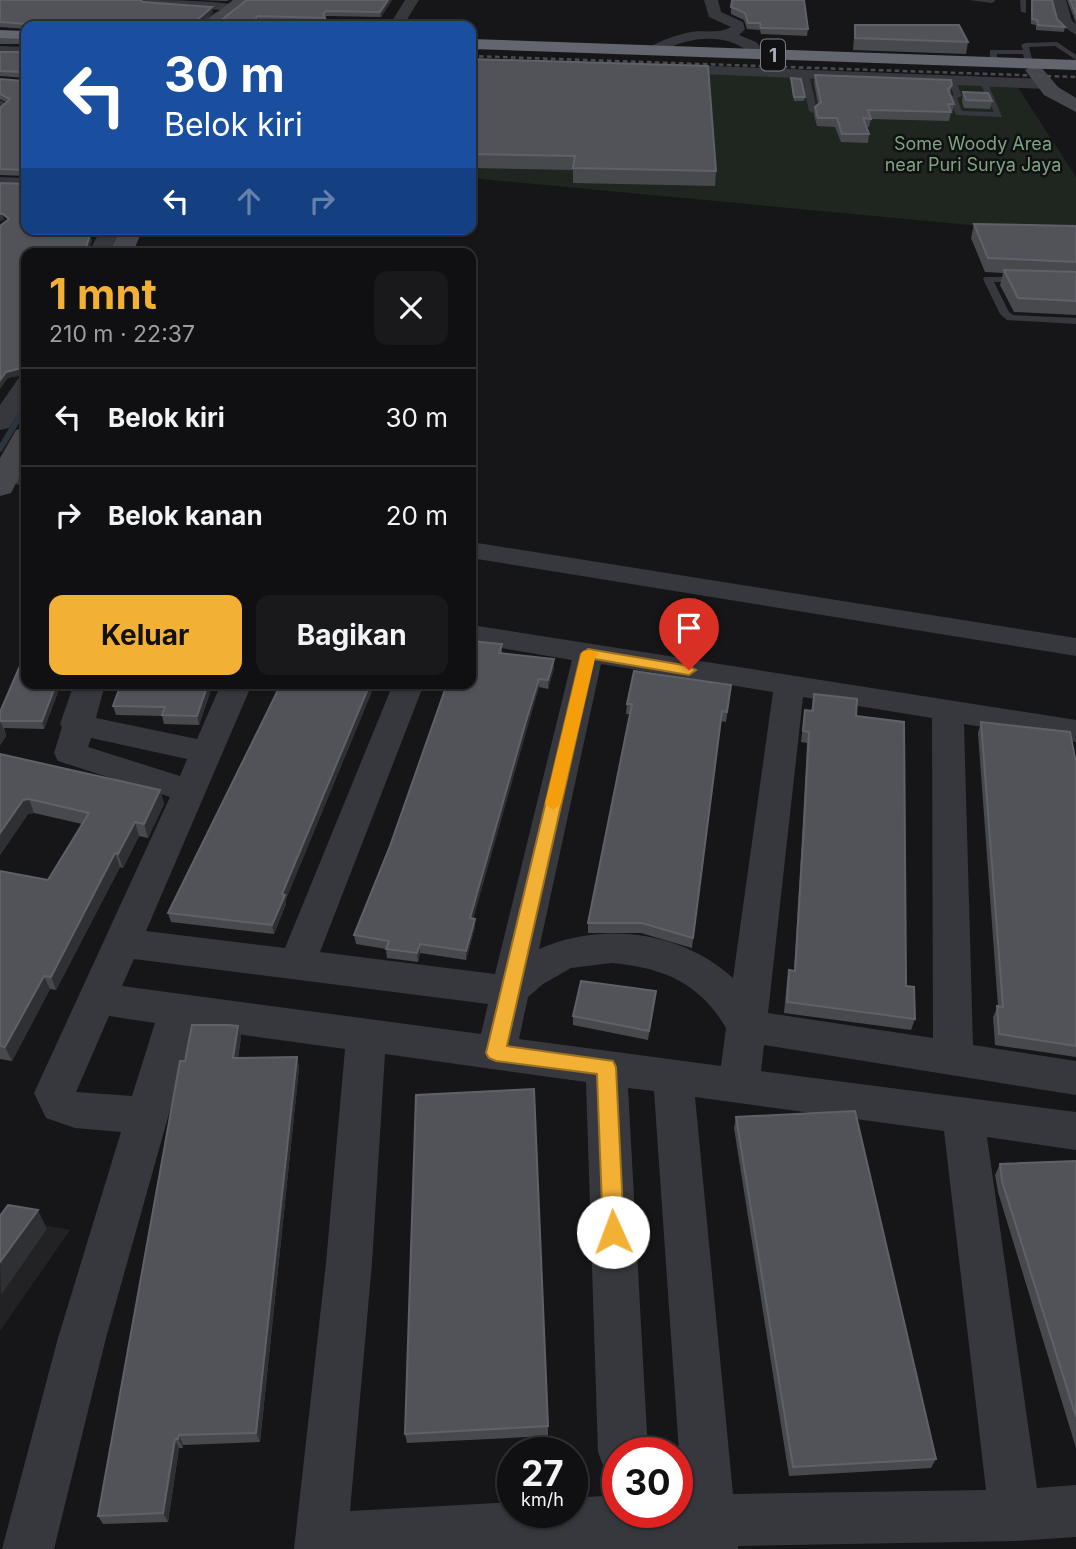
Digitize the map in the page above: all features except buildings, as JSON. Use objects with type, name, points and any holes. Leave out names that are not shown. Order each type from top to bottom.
[{"type":"highway","points":[[0,29],[21,30]]},
{"type":"highway","points":[[0,35],[21,36]]},
{"type":"highway","name":"1","points":[[476,44],[653,60],[759,54],[994,62],[1076,71]]},
{"type":"highway","name":"1","points":[[476,51],[1040,67],[1076,65]]},
{"type":"street","points":[[144,0],[227,4]]},
{"type":"street","points":[[399,21],[412,0]]},
{"type":"street","points":[[711,0],[715,14],[738,25],[733,34],[723,37]]},
{"type":"street","points":[[1059,0],[1065,23],[1076,31]]},
{"type":"street","points":[[203,21],[227,4]]},
{"type":"street","points":[[653,60],[675,39],[697,36],[723,37],[754,46],[759,54]]},
{"type":"street","points":[[0,50],[21,51]]},
{"type":"street","points":[[653,60],[806,74],[951,79],[982,89],[1040,67],[1076,85]]},
{"type":"street","points":[[1040,67],[1058,96],[1076,106]]},
{"type":"street","points":[[0,182],[21,183]]},
{"type":"street","points":[[0,384],[21,383]]},
{"type":"street","points":[[0,422],[21,390]]},
{"type":"street","points":[[11,480],[21,451]]},
{"type":"street","points":[[476,551],[1076,647]]},
{"type":"street","points":[[476,636],[948,713],[1076,731]]},
{"type":"street","points":[[496,1053],[588,654]]},
{"type":"street","points":[[739,1085],[789,687]]},
{"type":"street","points":[[88,689],[69,750],[72,756],[190,791]]},
{"type":"street","points":[[147,1116],[75,1110],[61,1105],[55,1093],[235,689]]},
{"type":"street","points":[[297,964],[407,689]]},
{"type":"street","points":[[948,713],[953,1059]]},
{"type":"street","points":[[76,724],[207,752]]},
{"type":"street","points":[[122,943],[509,991],[544,963],[589,948],[637,948],[683,962],[721,989],[747,1027],[1076,1078]]},
{"type":"street","points":[[97,999],[1076,1131]]},
{"type":"street","points":[[28,1549],[82,1338],[178,1010]]},
{"type":"street","points":[[366,1035],[349,1263],[321,1544],[609,1528]]},
{"type":"street","points":[[606,1067],[622,1437]]},
{"type":"street","points":[[673,1076],[711,1535]]},
{"type":"street","points":[[963,1116],[1015,1515]]},
{"type":"street","points":[[638,1528],[711,1535],[1076,1511]]},
{"type":"lane","points":[[972,0],[992,1]]},
{"type":"lane","points":[[1023,0],[1024,12]]},
{"type":"lane","points":[[328,20],[345,21]]},
{"type":"lane","points":[[1040,67],[1025,45],[1052,43],[1076,58]]},
{"type":"lane","points":[[806,74],[813,111]]},
{"type":"lane","points":[[951,79],[958,96]]},
{"type":"lane","points":[[969,97],[953,97],[959,113],[999,115],[992,97],[982,89]]},
{"type":"lane","points":[[982,89],[992,97]]},
{"type":"lane","points":[[1037,280],[988,279],[1005,314],[1011,318],[1076,321]]},
{"type":"shaded area","points":[[0,1217],[70,1230],[0,1331]]},
{"type":"green space","name":"Some Woody Area near Puri Surya Jaya","points":[[476,64],[1015,83],[1076,177],[1076,235],[476,178]]},
{"type":"waterway","points":[[203,21],[218,13]]},
{"type":"waterway","points":[[0,449],[21,414]]},
{"type":"railway","points":[[476,56],[1076,77]]},
{"type":"slow traffic","points":[[553,804],[588,654],[591,654]]},
{"type":"route","points":[[613,1232],[606,1067],[496,1053],[588,654],[689,670]]}]
